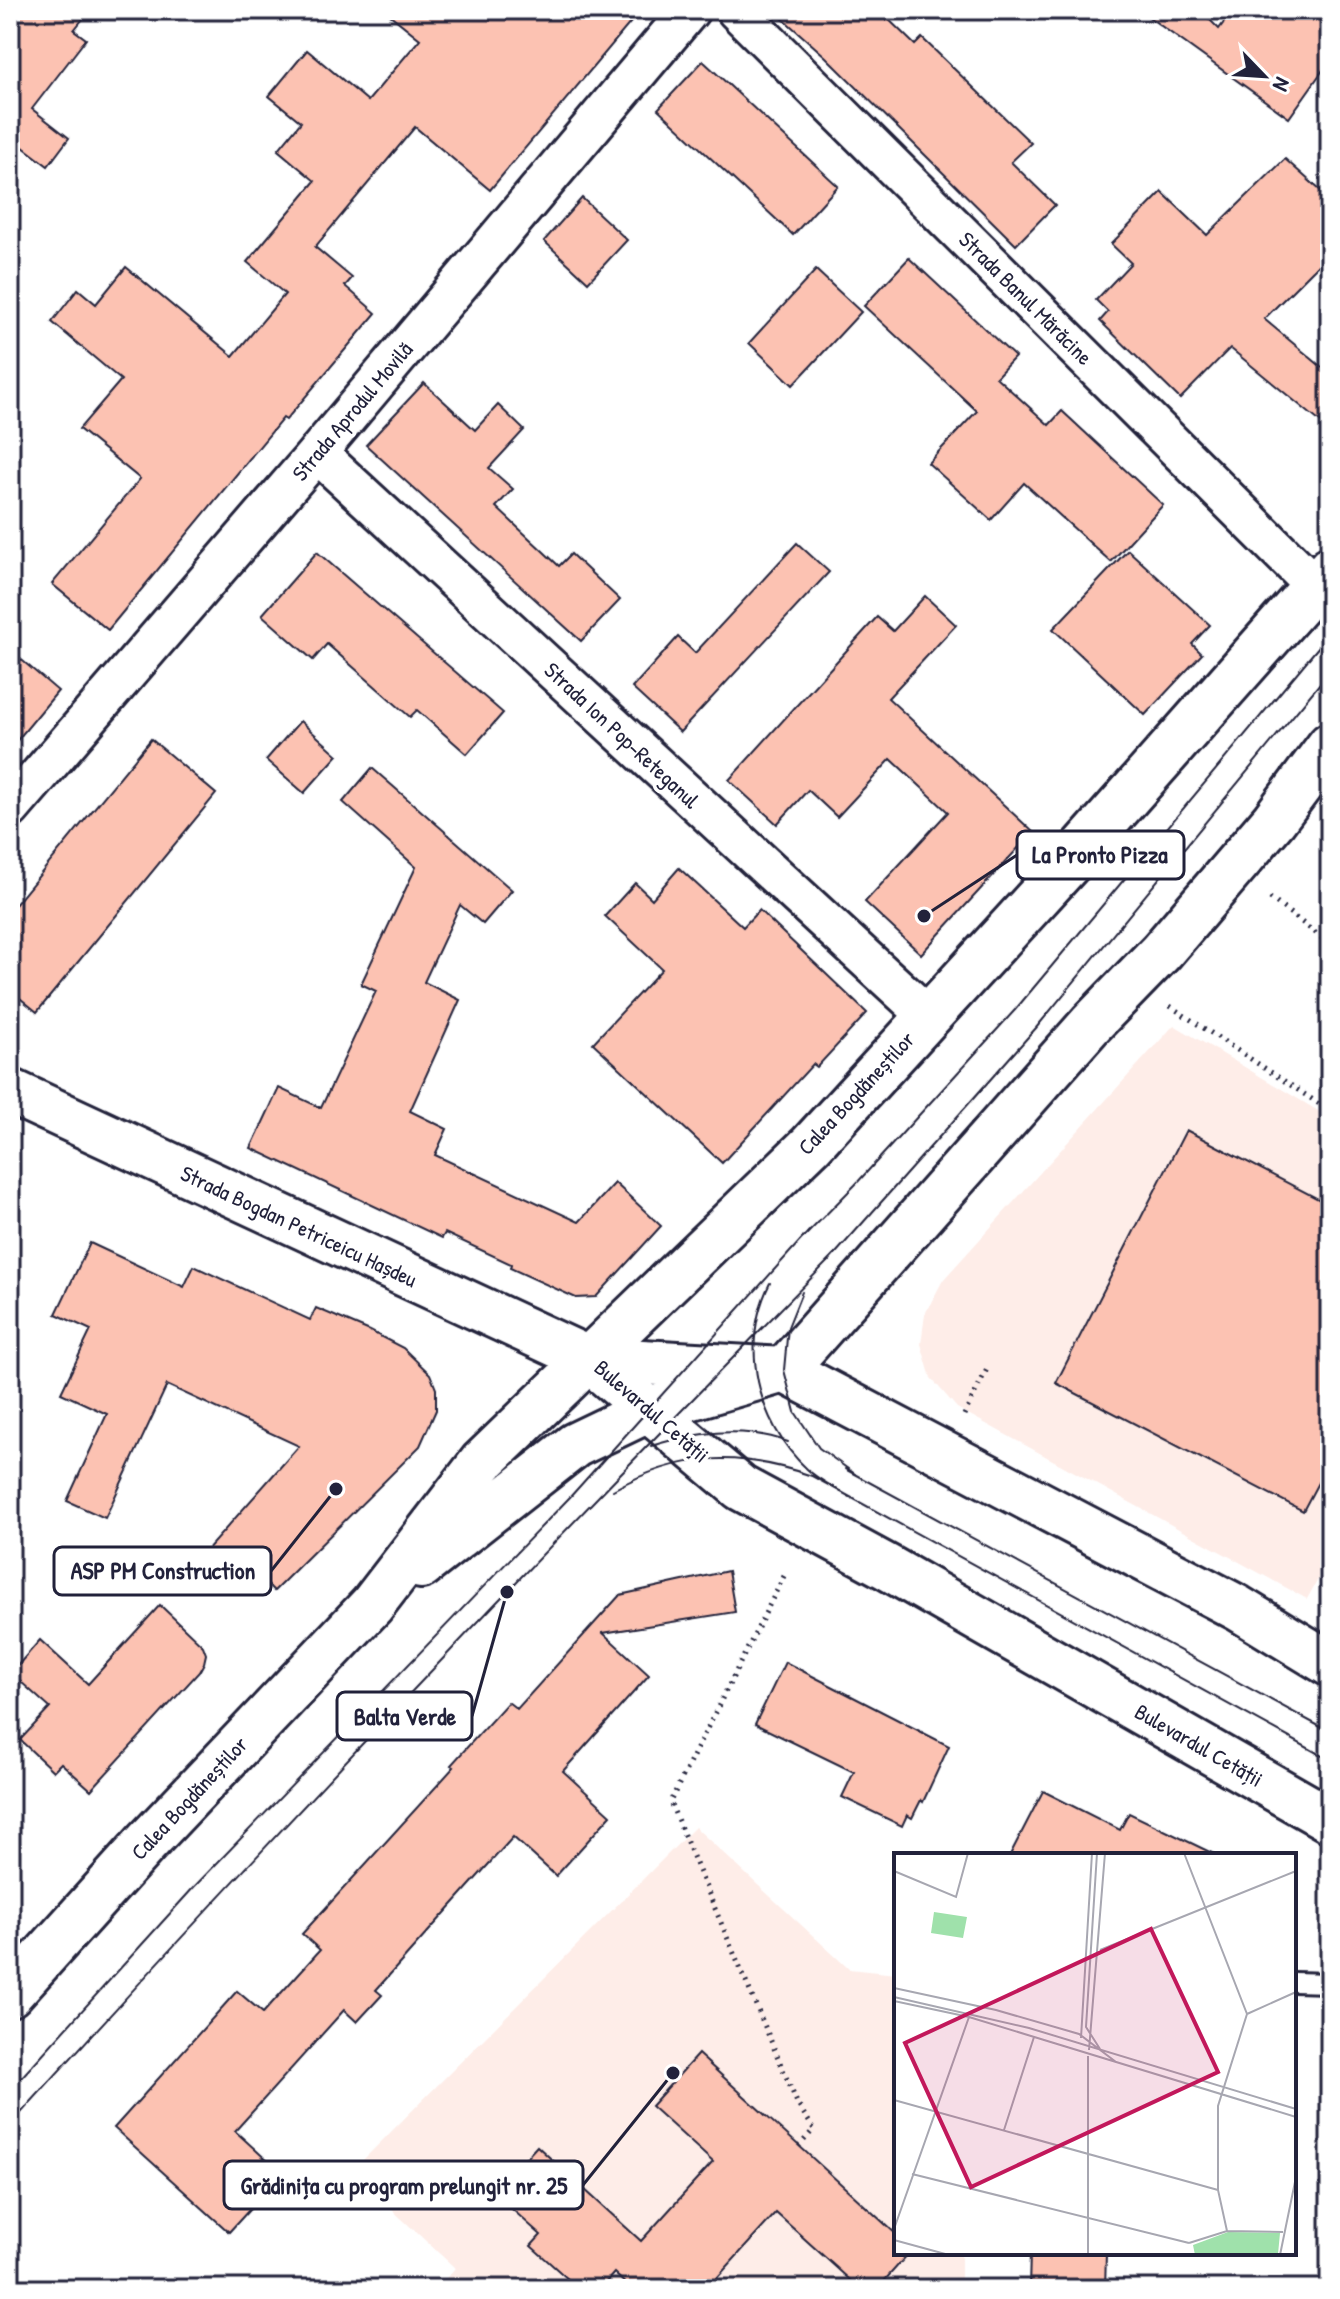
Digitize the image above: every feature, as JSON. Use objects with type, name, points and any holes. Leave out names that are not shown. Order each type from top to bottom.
[{"type":"main road","name":"Calea Bogdăneștilor","points":[[10,1994],[157,1831],[372,1605],[482,1462],[811,1145],[1074,858],[1323,578]]},
{"type":"main road","points":[[784,1370],[1091,1024],[1161,952],[1274,820],[1330,745]]},
{"type":"main road","name":"Strada Bogdan Petriceicu Hașdeu","points":[[10,1091],[588,1359]]},
{"type":"main road","name":"Bulevardul Cetății","points":[[588,1359],[784,1370],[1238,1608],[1330,1664]]},
{"type":"main road","name":"Bulevardul Cetății","points":[[588,1359],[741,1488],[887,1567],[1330,1820]]},
{"type":"main road","name":"Calea Bogdăneștilor","points":[[372,1605],[575,1445],[648,1410],[784,1370]]},
{"type":"street","name":"Strada Aprodul Movilă","points":[[10,809],[317,453],[690,10]]},
{"type":"street","name":"Strada Banul Mărăcine","points":[[736,10],[1323,578]]},
{"type":"street","name":"Strada Ion Pop-Reteganul","points":[[317,453],[928,1016]]},
{"type":"lane","points":[[1296,1982],[1330,1983]]},
{"type":"path","points":[[1270,898],[1330,944]]},
{"type":"path","points":[[1196,1023],[1330,1111]]},
{"type":"path","points":[[961,1419],[989,1365]]},
{"type":"path","points":[[784,1576],[670,1802],[798,2105],[814,2129],[799,2146]]},
{"type":"shaded area","points":[[1174,1025],[1330,1118],[1330,1558],[1307,1599],[957,1408],[931,1378],[921,1344],[925,1314],[943,1280]]},
{"type":"shaded area","points":[[695,1827],[849,1969],[894,1974],[894,2255],[961,2255],[961,2289],[437,2289],[455,2268],[351,2172]]},
{"type":"building","points":[[10,10],[90,10],[74,30],[86,39],[32,109],[69,138],[48,166],[10,137]]},
{"type":"building","points":[[384,10],[641,10],[490,190],[415,127],[315,247],[352,278],[345,286],[376,313],[286,420],[283,418],[108,630],[52,584],[140,479],[79,429],[121,380],[52,322],[78,289],[96,304],[126,267],[233,356],[285,294],[247,262],[315,181],[278,150],[301,122],[269,96],[307,50],[368,101],[420,39]]},
{"type":"building","points":[[773,10],[879,10],[915,45],[922,38],[1031,143],[1011,162],[1055,205],[1016,245],[826,57]]},
{"type":"building","points":[[1139,10],[1200,10],[1219,29],[1233,10],[1330,10],[1330,60],[1289,118]]},
{"type":"building","points":[[703,61],[838,186],[793,235],[658,109]]},
{"type":"building","points":[[1285,159],[1330,199],[1330,253],[1264,319],[1330,374],[1330,430],[1230,348],[1180,399],[1100,321],[1108,312],[1096,300],[1131,263],[1111,244],[1162,192],[1207,235]]},
{"type":"building","points":[[582,198],[627,240],[588,282],[544,241]]},
{"type":"building","points":[[909,258],[1015,357],[996,377],[1049,425],[1062,411],[1163,505],[1111,562],[1024,483],[991,520],[928,463],[977,411],[864,306]]},
{"type":"building","points":[[816,270],[861,312],[793,385],[749,343]]},
{"type":"building","points":[[424,383],[475,430],[498,405],[524,430],[489,468],[513,489],[496,507],[559,566],[571,554],[620,600],[581,641],[366,445]]},
{"type":"building","points":[[797,543],[829,572],[680,732],[632,688],[678,637],[695,653]]},
{"type":"building","points":[[1128,550],[1210,625],[1192,644],[1202,654],[1145,715],[1053,629]]},
{"type":"building","points":[[317,552],[503,713],[467,754],[417,710],[410,717],[327,644],[313,660],[262,615]]},
{"type":"building","points":[[925,596],[956,625],[888,698],[1033,832],[921,954],[865,902],[948,812],[891,759],[837,817],[808,790],[777,824],[729,780],[877,617],[893,631]]},
{"type":"building","points":[[10,650],[58,691],[10,749]]},
{"type":"building","points":[[300,721],[338,755],[304,793],[266,760]]},
{"type":"building","points":[[151,739],[216,794],[37,1012],[10,990],[10,911]]},
{"type":"building","points":[[372,768],[512,890],[483,924],[460,905],[424,982],[460,1000],[410,1111],[447,1129],[435,1155],[579,1222],[615,1183],[661,1226],[596,1297],[576,1298],[510,1268],[511,1264],[445,1233],[442,1238],[251,1148],[279,1088],[321,1108],[376,991],[361,984],[416,867],[343,802]]},
{"type":"building","points":[[679,868],[743,927],[759,910],[867,1013],[817,1067],[813,1064],[722,1163],[593,1043],[662,969],[605,916],[635,883],[652,899]]},
{"type":"building","points":[[1186,1130],[1330,1205],[1330,1460],[1303,1511],[1056,1383]]},
{"type":"building","points":[[90,1243],[184,1287],[194,1266],[310,1320],[316,1308],[403,1348],[430,1374],[436,1389],[436,1410],[420,1446],[274,1591],[252,1570],[239,1584],[206,1551],[299,1446],[167,1385],[105,1518],[67,1501],[107,1414],[61,1393],[91,1330],[56,1314]]},
{"type":"building","points":[[728,1571],[735,1612],[603,1633],[649,1675],[563,1771],[611,1815],[556,1876],[513,1837],[376,1990],[382,1995],[357,2022],[344,2010],[235,2131],[282,2174],[229,2232],[114,2128],[237,1991],[263,2013],[320,1950],[302,1934],[454,1767],[451,1765],[508,1702],[517,1709],[620,1595]]},
{"type":"building","points":[[160,1605],[203,1646],[206,1654],[199,1672],[91,1790],[61,1763],[53,1771],[20,1740],[50,1708],[11,1673],[40,1640],[88,1684]]},
{"type":"building","points":[[785,1662],[949,1746],[923,1802],[921,1800],[912,1818],[907,1815],[902,1826],[842,1797],[854,1772],[755,1724]]},
{"type":"building","points":[[1043,1791],[1120,1830],[1129,1813],[1212,1853],[1011,1853]]},
{"type":"building","points":[[698,2054],[894,2232],[894,2255],[907,2255],[877,2289],[860,2289],[776,2213],[707,2289],[631,2289],[614,2273],[600,2289],[579,2289],[531,2246],[541,2235],[494,2193],[537,2146],[641,2241],[713,2162],[651,2106]]},
{"type":"building","points":[[1030,2255],[1106,2255],[1105,2289],[1029,2289]]},
{"type":"tram line","points":[[803,1238],[1015,1010],[1330,633]]},
{"type":"tram line","points":[[828,1262],[1036,1028],[1330,671]]},
{"type":"tram line","points":[[10,2090],[194,1887],[570,1497],[809,1231]]},
{"type":"tram line","points":[[10,2125],[418,1685],[835,1254]]},
{"type":"tram line","points":[[770,1283],[756,1332],[758,1382],[765,1406],[790,1450],[811,1473],[843,1493]]},
{"type":"tram line","points":[[802,1292],[788,1327],[784,1370],[795,1412],[819,1448],[855,1474]]},
{"type":"tram line","points":[[651,1446],[719,1432],[754,1433],[788,1442]]},
{"type":"tram line","points":[[613,1490],[662,1468],[710,1459],[760,1462],[812,1476],[1330,1760]]},
{"type":"tram line","points":[[845,1469],[1330,1732]]},
{"type":"place","name":"La Pronto Pizza","points":[[924,916]]},
{"type":"place","name":"ASP PM Construction","points":[[336,1489]]},
{"type":"place","name":"Balta Verde","points":[[507,1592]]},
{"type":"place","name":"Grădinița cu program prelungit nr. 25","points":[[673,2073]]}]
